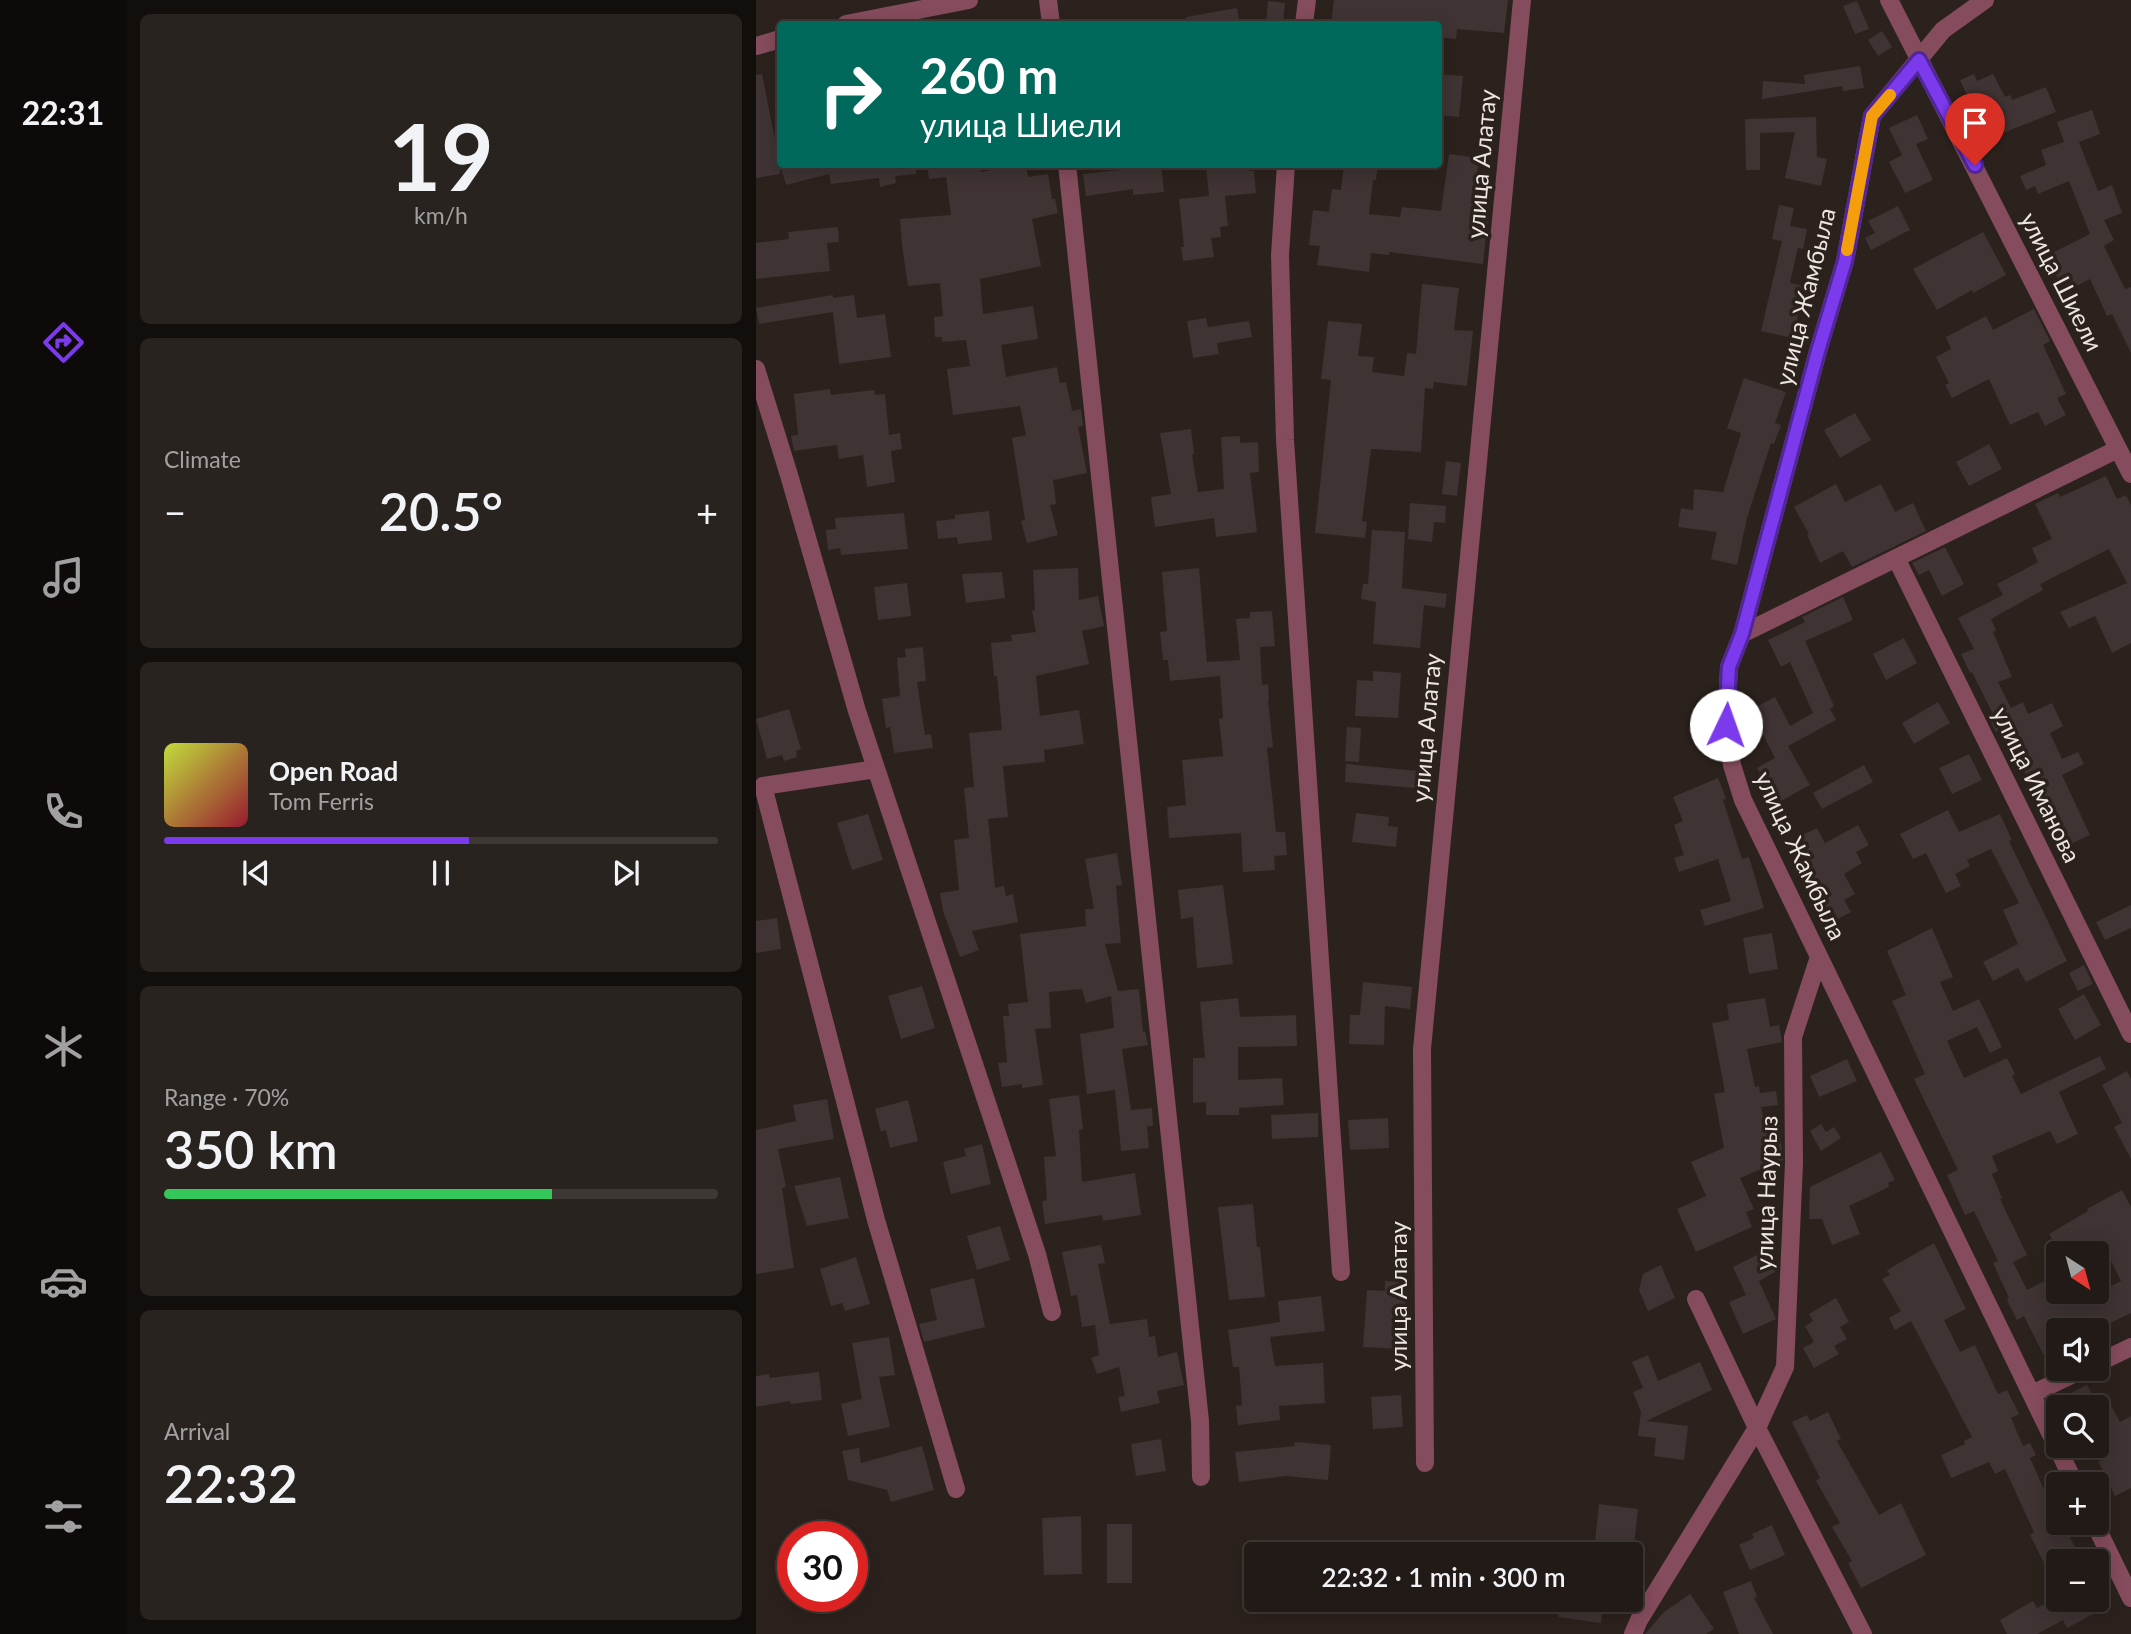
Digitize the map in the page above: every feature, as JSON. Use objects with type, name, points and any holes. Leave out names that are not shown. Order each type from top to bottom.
[{"type":"street","points":[[861,21],[969,0]]},
{"type":"street","points":[[1048,0],[1051,21]]},
{"type":"street","points":[[1304,21],[1307,0]]},
{"type":"street","name":"улица Алатау","points":[[1425,1463],[1422,1049],[1522,0]]},
{"type":"street","name":"улица Шиели","points":[[1889,0],[2131,474]]},
{"type":"street","name":"улица Жамбыла","points":[[1985,0],[1943,30],[1872,116],[1845,261],[1742,634],[1729,667],[1726,725],[1732,765],[1743,800],[2070,1472]]},
{"type":"street","points":[[756,46],[777,40]]},
{"type":"street","points":[[1067,168],[1196,1379],[1201,1477]]},
{"type":"street","points":[[1286,168],[1280,254],[1285,440],[1341,1272]]},
{"type":"street","points":[[756,369],[857,711],[1037,1254],[1052,1312]]},
{"type":"street","points":[[1742,634],[2118,449]]},
{"type":"street","name":"улица Иманова","points":[[1896,558],[2131,1034]]},
{"type":"street","points":[[876,769],[763,786],[876,1220],[956,1489]]},
{"type":"street","name":"улица Наурыз","points":[[1633,1634],[1757,1428],[1785,1367],[1794,1163],[1794,1037],[1819,957]]},
{"type":"street","points":[[1696,1299],[1757,1428],[1863,1634]]},
{"type":"street","points":[[2109,1358],[2131,1347]]},
{"type":"street","points":[[2032,1394],[2059,1381]]},
{"type":"street","points":[[2100,1535],[2131,1598]]},
{"type":"building","points":[[1334,0],[1508,0],[1504,33],[1457,29],[1456,39],[1442,37],[1442,21],[1331,21]]},
{"type":"building","points":[[1268,1],[1285,3],[1283,21],[1266,21]]},
{"type":"building","points":[[1857,1],[1869,29],[1855,34],[1843,6]]},
{"type":"building","points":[[1237,8],[1239,21],[1186,21],[1186,17]]},
{"type":"building","points":[[1882,31],[1892,47],[1878,56],[1868,40]]},
{"type":"building","points":[[1860,66],[1864,88],[1843,91],[1842,86],[1762,99],[1763,81],[1805,84],[1804,75]]},
{"type":"building","points":[[762,74],[780,174],[756,178],[756,75]]},
{"type":"building","points":[[1442,74],[1463,76],[1459,117],[1442,115]]},
{"type":"building","points":[[1974,74],[1977,81],[1993,74],[2005,97],[2010,95],[2012,100],[2046,87],[2056,112],[2003,133],[1988,96],[1971,104],[1960,80]]},
{"type":"building","points":[[2092,110],[2100,134],[2079,142],[2098,191],[2112,185],[2122,213],[2104,220],[2114,240],[2104,246],[2125,289],[2131,287],[2131,353],[2112,314],[2107,316],[2090,279],[2073,288],[2069,281],[2061,285],[2051,265],[2058,261],[2054,252],[2090,234],[2069,181],[2038,194],[2035,186],[2026,190],[2020,176],[2046,165],[2041,150],[2064,142],[2057,122]]},
{"type":"building","points":[[1917,115],[1928,139],[1916,144],[1933,180],[1905,193],[1889,162],[1902,155],[1889,128]]},
{"type":"building","points":[[1816,117],[1817,157],[1827,159],[1821,186],[1785,178],[1795,132],[1760,133],[1760,170],[1746,170],[1745,119]]},
{"type":"building","points":[[1449,154],[1479,158],[1474,197],[1490,199],[1483,264],[1389,252],[1389,255],[1371,253],[1369,272],[1317,265],[1320,246],[1309,245],[1313,210],[1329,212],[1332,189],[1341,190],[1344,168],[1378,168],[1376,180],[1373,180],[1369,214],[1400,217],[1402,207],[1441,211]]},
{"type":"building","points":[[781,168],[916,168],[916,174],[895,176],[896,183],[880,187],[879,178],[831,184],[829,174],[786,185]]},
{"type":"building","points":[[928,168],[980,168],[981,172],[1027,168],[1028,177],[1048,174],[1052,199],[1055,199],[1058,213],[1032,219],[1041,266],[980,279],[983,314],[1033,306],[1038,339],[1001,345],[1006,377],[1057,367],[1060,383],[1066,382],[1072,411],[1081,409],[1083,426],[1078,427],[1087,473],[1053,480],[1056,504],[1050,505],[1058,535],[1027,543],[1021,521],[1025,520],[1012,438],[1026,435],[1020,406],[953,415],[947,369],[970,366],[966,340],[942,342],[942,337],[935,337],[934,317],[943,316],[940,283],[908,286],[902,245],[900,219],[951,215],[946,177],[929,179]]},
{"type":"building","points":[[1161,168],[1164,192],[1133,195],[1133,189],[1086,196],[1083,174]]},
{"type":"building","points":[[1206,168],[1249,168],[1249,171],[1254,171],[1256,193],[1225,196],[1228,226],[1220,227],[1221,237],[1211,238],[1214,257],[1183,261],[1179,199],[1209,196]]},
{"type":"building","points":[[1779,205],[1794,208],[1790,226],[1807,229],[1803,249],[1798,248],[1790,283],[1804,286],[1793,338],[1761,331],[1782,241],[1772,239]]},
{"type":"building","points":[[1898,206],[1910,230],[1871,250],[1865,238],[1875,233],[1868,221]]},
{"type":"building","points":[[838,227],[839,242],[827,243],[830,271],[756,279],[756,243],[789,239],[788,232]]},
{"type":"building","points":[[1983,232],[2006,275],[1937,310],[1913,269]]},
{"type":"building","points":[[1422,284],[1459,288],[1454,330],[1473,331],[1467,386],[1434,382],[1433,389],[1425,388],[1421,452],[1371,449],[1362,521],[1367,522],[1365,538],[1315,533],[1331,380],[1321,379],[1328,321],[1362,324],[1358,356],[1374,357],[1372,372],[1404,376],[1407,353],[1416,354]]},
{"type":"building","points":[[833,295],[833,298],[854,295],[857,318],[885,314],[891,357],[839,364],[833,312],[759,324],[756,308]]},
{"type":"building","points":[[2034,309],[2050,341],[2043,345],[2066,394],[2057,398],[2066,415],[2045,426],[2038,412],[2010,425],[1989,379],[1952,398],[1945,385],[1949,383],[1936,357],[1951,349],[1946,337],[1986,316],[1993,330]]},
{"type":"building","points":[[1206,318],[1208,327],[1249,321],[1252,337],[1217,343],[1219,354],[1193,358],[1187,321]]},
{"type":"building","points":[[1744,378],[1786,392],[1775,423],[1781,425],[1774,444],[1771,443],[1747,518],[1737,565],[1711,559],[1717,532],[1678,527],[1681,508],[1693,510],[1694,489],[1723,492],[1741,433],[1727,428]]},
{"type":"building","points":[[830,389],[831,395],[874,390],[875,395],[885,394],[889,435],[900,433],[902,449],[891,451],[895,482],[867,487],[863,455],[839,459],[837,445],[794,451],[791,436],[798,435],[794,394]]},
{"type":"building","points":[[1855,413],[1871,440],[1840,458],[1824,430]]},
{"type":"building","points":[[1191,429],[1198,492],[1224,489],[1221,437],[1240,436],[1240,443],[1258,442],[1259,472],[1250,473],[1257,532],[1216,537],[1214,518],[1155,527],[1151,497],[1171,494],[1160,433]]},
{"type":"building","points":[[1989,444],[2002,469],[1969,486],[1956,462]]},
{"type":"building","points":[[1446,461],[1461,463],[1457,496],[1442,494]]},
{"type":"building","points":[[2106,476],[2117,499],[2126,495],[2131,505],[2131,643],[2112,653],[2095,616],[2069,628],[2060,612],[2127,583],[2109,549],[2040,584],[2043,590],[1991,619],[1996,630],[1993,632],[2012,677],[1998,682],[2011,708],[2023,702],[2028,714],[2052,703],[2063,726],[2050,733],[2062,759],[2078,752],[2084,764],[2062,775],[2090,835],[2064,847],[2036,787],[2033,789],[2003,728],[1996,732],[1989,719],[1994,716],[1961,654],[1974,649],[1958,618],[2003,595],[1997,584],[2038,562],[2032,548],[2052,539],[2035,504],[2058,493],[2060,497]]},
{"type":"building","points":[[1836,484],[1845,502],[1881,484],[1895,512],[1913,503],[1926,531],[1852,567],[1843,551],[1820,563],[1807,535],[1809,534],[1794,507]]},
{"type":"building","points":[[1410,503],[1446,506],[1445,523],[1434,522],[1432,542],[1408,539]]},
{"type":"building","points":[[989,511],[992,540],[958,544],[957,537],[938,539],[936,521],[955,519],[955,515]]},
{"type":"building","points":[[904,513],[908,549],[841,555],[840,548],[828,550],[826,530],[836,529],[835,518]]},
{"type":"building","points":[[1372,530],[1405,532],[1402,588],[1447,594],[1445,608],[1424,605],[1420,648],[1373,644],[1376,602],[1361,599],[1363,584],[1368,584]]},
{"type":"building","points":[[1945,547],[1964,584],[1942,596],[1929,570],[1919,575],[1912,563]]},
{"type":"building","points":[[1078,568],[1079,600],[1098,596],[1104,626],[1082,631],[1089,664],[1036,676],[1040,716],[1079,710],[1084,744],[1044,750],[1045,762],[1003,766],[1008,817],[988,819],[995,888],[1004,886],[1006,896],[1013,894],[1018,922],[972,931],[979,950],[960,957],[943,911],[940,893],[959,890],[954,840],[969,838],[964,788],[974,787],[969,733],[1002,730],[991,643],[1012,641],[1011,635],[1036,632],[1032,611],[1035,610],[1033,570]]},
{"type":"building","points":[[1199,568],[1207,662],[1240,660],[1236,619],[1250,618],[1250,612],[1272,611],[1275,646],[1260,647],[1262,685],[1268,684],[1273,747],[1267,748],[1276,832],[1285,832],[1287,855],[1274,856],[1275,870],[1243,872],[1241,833],[1169,838],[1167,807],[1186,805],[1182,760],[1223,756],[1219,719],[1223,718],[1220,676],[1170,681],[1168,660],[1163,660],[1160,632],[1167,631],[1162,572]]},
{"type":"building","points":[[1002,572],[1005,598],[966,603],[962,574]]},
{"type":"building","points":[[907,583],[911,616],[878,620],[874,587]]},
{"type":"building","points":[[1843,597],[1853,620],[1805,641],[1834,706],[1830,709],[1836,720],[1788,746],[1810,785],[1777,803],[1757,768],[1775,758],[1750,710],[1775,697],[1790,726],[1813,713],[1790,662],[1781,667],[1768,640],[1805,622],[1802,617]]},
{"type":"building","points":[[1904,638],[1917,663],[1886,680],[1873,654]]},
{"type":"building","points":[[923,647],[926,681],[917,682],[925,735],[931,734],[933,748],[894,753],[890,727],[886,728],[882,699],[900,696],[897,658],[906,657],[905,649]]},
{"type":"building","points":[[1373,671],[1401,673],[1398,718],[1355,716],[1357,680],[1373,681]]},
{"type":"building","points":[[1938,702],[1950,723],[1914,744],[1902,723]]},
{"type":"building","points":[[789,709],[801,749],[796,751],[797,757],[784,761],[782,755],[767,759],[756,719]]},
{"type":"building","points":[[1347,727],[1361,728],[1359,762],[1345,761]]},
{"type":"building","points":[[1969,754],[1982,780],[1952,794],[1939,768]]},
{"type":"building","points":[[1346,764],[1428,772],[1427,789],[1345,782]]},
{"type":"building","points":[[1864,765],[1873,782],[1822,809],[1813,793]]},
{"type":"building","points":[[1718,778],[1742,859],[1749,857],[1764,908],[1705,926],[1700,910],[1731,901],[1718,859],[1679,872],[1674,858],[1684,855],[1674,825],[1683,821],[1673,797]]},
{"type":"building","points":[[1948,810],[1959,832],[2000,814],[2012,840],[2009,841],[2067,961],[2026,982],[2018,968],[1993,981],[1983,962],[2018,944],[2003,910],[2019,903],[1991,849],[1967,860],[1970,866],[1955,874],[1961,886],[1946,893],[1926,853],[1913,859],[1900,834]]},
{"type":"building","points":[[1356,813],[1389,817],[1388,826],[1398,827],[1396,847],[1352,842]]},
{"type":"building","points":[[868,814],[883,860],[852,870],[837,823]]},
{"type":"building","points":[[1858,825],[1869,845],[1856,852],[1862,863],[1844,874],[1855,894],[1844,900],[1851,912],[1838,919],[1832,909],[1828,911],[1816,888],[1819,886],[1794,839],[1817,828],[1825,843]]},
{"type":"building","points":[[1117,853],[1122,885],[1116,886],[1121,943],[1105,944],[1118,991],[1139,989],[1143,1032],[1145,1031],[1148,1045],[1122,1049],[1131,1110],[1152,1108],[1153,1126],[1147,1126],[1149,1148],[1121,1151],[1115,1090],[1087,1094],[1080,1034],[1114,1028],[1111,996],[1086,1003],[1082,989],[1049,992],[1051,1028],[1035,1029],[1043,1085],[1002,1087],[998,1063],[1007,1062],[1003,1016],[1009,1016],[1008,1004],[1028,1002],[1020,934],[1086,926],[1085,909],[1094,909],[1085,859]]},
{"type":"building","points":[[1223,885],[1233,964],[1197,968],[1193,917],[1181,919],[1178,890]]},
{"type":"building","points":[[2131,905],[2131,928],[2105,940],[2096,922]]},
{"type":"building","points":[[777,918],[781,949],[756,953],[756,921]]},
{"type":"building","points":[[1932,928],[1953,977],[1940,982],[1953,1011],[1979,999],[2002,1047],[1990,1053],[1977,1027],[1947,1041],[1964,1078],[2007,1058],[2021,1094],[2100,1056],[2106,1069],[2059,1092],[2078,1134],[2057,1144],[2050,1131],[1992,1156],[1998,1171],[1992,1174],[2002,1198],[2000,1199],[2027,1255],[2013,1262],[2027,1290],[2046,1280],[2046,1304],[2109,1304],[2109,1287],[2121,1281],[2109,1257],[2109,1241],[2053,1241],[2049,1234],[2122,1190],[2131,1207],[2131,1313],[2109,1324],[2109,1318],[2046,1318],[2046,1353],[2043,1354],[2024,1316],[2017,1320],[1993,1263],[1998,1261],[1974,1211],[1965,1215],[1947,1175],[1958,1170],[1914,1079],[1925,1074],[1892,1001],[1906,995],[1887,951]]},
{"type":"building","points":[[1772,933],[1778,969],[1749,974],[1743,938]]},
{"type":"building","points":[[2084,965],[2093,984],[2078,991],[2069,973]]},
{"type":"building","points":[[1363,982],[1412,987],[1410,1009],[1385,1006],[1384,1045],[1349,1044],[1350,1015],[1360,1015]]},
{"type":"building","points":[[922,986],[935,1028],[901,1039],[888,996]]},
{"type":"building","points":[[2084,994],[2101,1025],[2075,1040],[2058,1009]]},
{"type":"building","points":[[1238,998],[1240,1017],[1296,1015],[1297,1046],[1238,1047],[1238,1080],[1282,1078],[1284,1105],[1239,1108],[1239,1115],[1206,1115],[1206,1102],[1193,1103],[1193,1058],[1205,1058],[1200,1002]]},
{"type":"building","points":[[1765,998],[1770,1027],[1779,1025],[1782,1042],[1747,1049],[1755,1087],[1759,1086],[1760,1093],[1776,1091],[1778,1105],[1761,1107],[1768,1138],[1780,1133],[1783,1160],[1740,1178],[1754,1209],[1746,1212],[1752,1227],[1696,1252],[1677,1209],[1706,1196],[1691,1162],[1724,1148],[1714,1094],[1725,1092],[1712,1023],[1729,1020],[1727,1004]]},
{"type":"building","points":[[1847,1059],[1857,1081],[1819,1097],[1810,1076]]},
{"type":"building","points":[[2127,1071],[2131,1079],[2131,1159],[2114,1127],[2122,1123],[2102,1085]]},
{"type":"building","points":[[1079,1095],[1083,1129],[1079,1130],[1082,1182],[1135,1173],[1141,1215],[1103,1221],[1102,1215],[1045,1224],[1042,1201],[1047,1200],[1044,1157],[1056,1156],[1049,1099]]},
{"type":"building","points":[[827,1099],[834,1139],[778,1149],[786,1187],[782,1188],[794,1268],[756,1274],[756,1130],[796,1121],[793,1105]]},
{"type":"building","points":[[908,1100],[918,1141],[890,1148],[886,1130],[881,1132],[875,1109]]},
{"type":"building","points":[[1318,1113],[1318,1137],[1272,1139],[1271,1115]]},
{"type":"building","points":[[1388,1118],[1389,1148],[1350,1150],[1348,1120]]},
{"type":"building","points":[[1821,1124],[1826,1132],[1834,1127],[1841,1138],[1821,1151],[1810,1131]]},
{"type":"building","points":[[982,1144],[991,1184],[951,1194],[943,1162],[966,1156],[964,1149]]},
{"type":"building","points":[[1881,1152],[1895,1180],[1888,1183],[1889,1187],[1849,1206],[1860,1234],[1832,1245],[1822,1219],[1809,1219],[1810,1187]]},
{"type":"building","points":[[840,1177],[849,1218],[807,1226],[794,1186]]},
{"type":"building","points":[[1253,1204],[1265,1297],[1229,1300],[1218,1207]]},
{"type":"building","points":[[1000,1226],[1010,1260],[977,1270],[967,1236]]},
{"type":"building","points":[[1934,1243],[1966,1309],[1944,1320],[1960,1352],[1975,1345],[1998,1394],[2007,1390],[2019,1414],[2011,1418],[2023,1446],[2030,1443],[2036,1455],[2030,1458],[2046,1495],[2046,1535],[2069,1535],[2076,1549],[2046,1549],[2046,1567],[2030,1535],[2034,1532],[2005,1469],[1995,1474],[1989,1462],[1951,1478],[1941,1455],[1965,1444],[1964,1441],[1972,1437],[1911,1321],[1895,1330],[1889,1318],[1901,1311],[1882,1279],[1890,1275],[1887,1270]]},
{"type":"building","points":[[1101,1245],[1105,1263],[1098,1264],[1110,1324],[1147,1319],[1149,1337],[1155,1336],[1158,1357],[1177,1352],[1184,1385],[1157,1391],[1160,1403],[1121,1412],[1118,1397],[1125,1396],[1119,1367],[1097,1374],[1091,1358],[1099,1355],[1095,1325],[1082,1327],[1077,1295],[1071,1296],[1062,1252]]},
{"type":"building","points":[[1765,1251],[1775,1272],[1759,1281],[1776,1319],[1743,1334],[1729,1302],[1746,1295],[1733,1267]]},
{"type":"building","points":[[856,1257],[870,1304],[845,1311],[842,1303],[831,1306],[820,1269]]},
{"type":"building","points":[[1661,1265],[1675,1298],[1648,1311],[1639,1290],[1643,1274]]},
{"type":"building","points":[[974,1278],[985,1327],[924,1342],[919,1324],[937,1320],[930,1289]]},
{"type":"building","points":[[1385,1281],[1407,1282],[1403,1349],[1363,1347],[1367,1290],[1385,1291]]},
{"type":"building","points":[[1321,1296],[1325,1331],[1270,1337],[1275,1366],[1323,1363],[1325,1403],[1279,1406],[1280,1420],[1238,1425],[1236,1406],[1242,1405],[1239,1367],[1233,1367],[1228,1330],[1280,1322],[1278,1301]]},
{"type":"building","points":[[1836,1298],[1849,1322],[1840,1327],[1847,1339],[1834,1346],[1839,1354],[1814,1368],[1803,1348],[1814,1342],[1805,1326],[1813,1321],[1809,1314]]},
{"type":"building","points":[[889,1337],[895,1375],[879,1377],[890,1427],[848,1436],[841,1404],[862,1399],[852,1343]]},
{"type":"building","points":[[1648,1355],[1658,1381],[1700,1362],[1712,1390],[1646,1421],[1688,1426],[1684,1460],[1654,1456],[1656,1438],[1638,1436],[1641,1412],[1633,1392],[1643,1388],[1632,1362]]},
{"type":"building","points":[[819,1372],[822,1400],[791,1404],[790,1401],[756,1407],[756,1376],[769,1374],[770,1378]]},
{"type":"building","points":[[2087,1385],[2092,1395],[2067,1395]]},
{"type":"building","points":[[1401,1395],[1403,1427],[1373,1429],[1371,1397]]},
{"type":"building","points":[[2109,1404],[2120,1422],[2131,1416],[2131,1488],[2115,1496],[2109,1484],[2109,1472],[2103,1472],[2098,1461],[2102,1460],[2101,1458],[2109,1458]]},
{"type":"building","points":[[1828,1412],[1841,1439],[1837,1441],[1879,1515],[1901,1503],[1926,1555],[1861,1588],[1848,1563],[1852,1561],[1832,1527],[1840,1523],[1816,1481],[1820,1478],[1792,1422],[1807,1415],[1810,1421]]},
{"type":"building","points":[[1161,1439],[1166,1471],[1136,1476],[1131,1444]]},
{"type":"building","points":[[1295,1442],[1331,1445],[1328,1480],[1286,1476],[1239,1482],[1235,1452],[1294,1446]]},
{"type":"building","points":[[922,1446],[934,1490],[891,1502],[887,1490],[848,1480],[842,1451],[859,1448],[861,1463]]},
{"type":"building","points":[[1599,1504],[1638,1509],[1634,1542],[1595,1542]]},
{"type":"building","points":[[1081,1516],[1082,1574],[1044,1575],[1042,1518]]},
{"type":"building","points":[[1107,1524],[1132,1524],[1132,1583],[1107,1583]]},
{"type":"building","points":[[1772,1525],[1785,1555],[1750,1570],[1739,1545],[1754,1538],[1752,1534]]},
{"type":"building","points":[[1751,1581],[1757,1597],[1754,1598],[1773,1634],[1739,1634],[1723,1592]]},
{"type":"building","points":[[1690,1594],[1714,1629],[1706,1634],[1645,1634],[1664,1612]]},
{"type":"building","points":[[2033,1601],[2037,1608],[2046,1603],[2046,1612],[2097,1612],[2067,1628],[2063,1620],[2037,1634],[2007,1634],[2000,1620]]},
{"type":"building","points":[[1559,1612],[1602,1612],[1601,1623],[1558,1617]]},
{"type":"slow traffic","points":[[1847,250],[1872,116],[1890,95]]},
{"type":"route","points":[[1726,725],[1729,667],[1742,634],[1845,261],[1872,116],[1919,60],[1975,165]]}]
